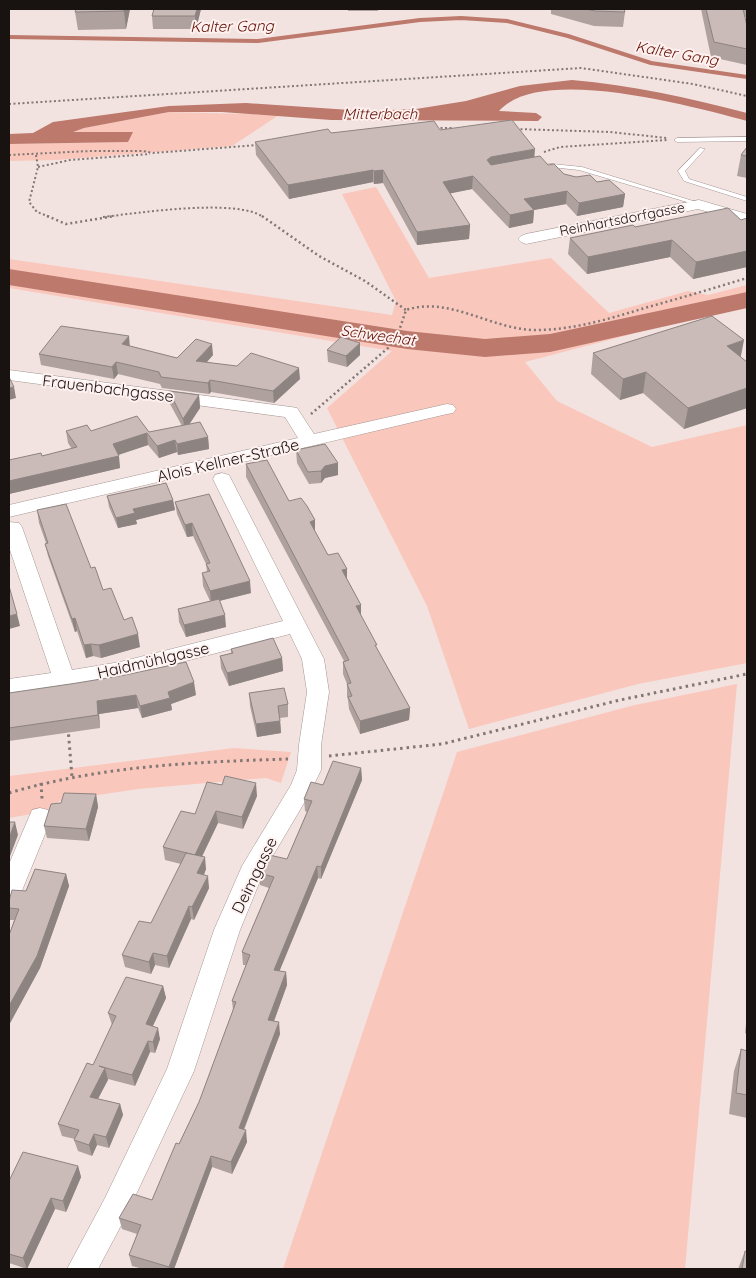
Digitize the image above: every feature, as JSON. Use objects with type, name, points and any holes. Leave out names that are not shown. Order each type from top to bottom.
[{"type":"street","name":"Reinhartsdorfgasse","points":[[526,239],[699,204],[747,218]]},
{"type":"street","name":"Frauenbachgasse","points":[[9,376],[292,412],[310,442]]},
{"type":"street","name":"Alois Kellner-Straße","points":[[10,519],[447,409]]},
{"type":"street","name":"Deimgasse","points":[[82,1269],[115,1208],[180,1071],[231,921],[254,866],[302,787],[309,770],[318,692],[313,659],[222,479]]},
{"type":"street","points":[[10,519],[64,679]]},
{"type":"street","name":"Haidmühlgasse","points":[[9,687],[120,670],[295,625]]},
{"type":"street","points":[[9,893],[40,817]]},
{"type":"lane","points":[[677,140],[747,140]]},
{"type":"lane","points":[[702,149],[681,171],[686,180],[747,199]]},
{"type":"lane","points":[[538,165],[580,168],[699,204]]},
{"type":"path","points":[[9,104],[581,68],[693,84],[747,96]]},
{"type":"path","points":[[430,128],[460,129]]},
{"type":"path","points":[[510,129],[642,134],[677,140]]},
{"type":"path","points":[[38,167],[70,160],[264,144]]},
{"type":"path","points":[[9,155],[90,151],[143,151],[153,153]]},
{"type":"path","points":[[36,154],[38,167],[28,202],[37,212],[51,219],[66,224],[96,218],[169,210],[236,208],[256,212],[319,256],[365,281],[406,310]]},
{"type":"path","points":[[300,424],[388,348],[400,328],[406,310],[414,305],[427,305],[474,315],[513,330],[544,332],[609,319],[747,278]]},
{"type":"path","points":[[9,793],[72,778],[136,768],[209,762],[309,758],[442,744],[620,700],[747,674]]},
{"type":"path","points":[[67,718],[72,778]]},
{"type":"shaded area","points":[[169,112],[279,115],[232,146],[56,160],[9,161],[9,144],[128,142],[132,132],[72,132],[83,128]]},
{"type":"shaded area","points":[[376,187],[429,278],[551,258],[609,313],[688,291],[708,295],[747,285],[747,296],[694,306],[632,334],[525,362],[557,401],[652,447],[747,425],[747,663],[638,684],[469,729],[427,606],[327,408],[392,351],[9,288],[9,259],[392,315],[396,301],[342,194]]},
{"type":"shaded area","points":[[737,684],[685,1269],[283,1269],[457,752],[635,705]]},
{"type":"shaded area","points":[[234,748],[291,752],[281,783],[266,778],[138,789],[59,801],[53,819],[32,814],[9,818],[9,776]]},
{"type":"water","name":"Mitterbach","points":[[572,80],[638,89],[704,102],[747,113],[747,121],[656,99],[618,93],[582,90],[548,91],[519,97],[499,111],[536,113],[542,117],[538,121],[331,120],[222,112],[169,112],[84,128],[73,132],[133,132],[128,142],[9,144],[9,134],[33,133],[53,122],[169,106],[246,103],[365,111],[416,109],[466,101],[520,86]]},
{"type":"building","points":[[76,9],[124,9],[124,11],[75,12]]},
{"type":"building","points":[[154,9],[197,9],[195,16],[152,16]]},
{"type":"building","points":[[586,9],[624,9],[625,12],[595,11]]},
{"type":"building","points":[[706,9],[743,9],[747,26],[747,49],[714,42]]},
{"type":"building","points":[[512,120],[535,149],[491,157],[487,160],[491,165],[540,156],[548,165],[554,164],[564,174],[576,177],[590,175],[597,182],[609,180],[625,194],[579,203],[567,191],[524,199],[534,210],[510,215],[473,176],[443,182],[470,225],[417,232],[383,170],[373,170],[288,185],[255,142],[328,129],[331,133],[434,121],[440,130]]},
{"type":"building","points":[[747,147],[747,156],[741,155]]},
{"type":"building","points":[[728,208],[741,220],[747,218],[747,251],[696,262],[672,240],[588,257],[570,238],[633,225],[635,227]]},
{"type":"building","points":[[712,316],[744,340],[727,346],[747,362],[747,388],[688,408],[646,372],[623,379],[593,353]]},
{"type":"building","points":[[61,326],[129,336],[122,344],[177,358],[196,339],[212,344],[196,361],[237,366],[251,353],[299,368],[273,391],[210,380],[208,383],[161,377],[159,372],[116,362],[112,367],[39,354]]},
{"type":"building","points":[[341,337],[360,343],[346,356],[327,350]]},
{"type":"building","points":[[9,377],[14,387],[9,388]]},
{"type":"building","points":[[169,391],[199,395],[183,419]]},
{"type":"building","points":[[137,416],[149,432],[200,422],[208,437],[177,444],[175,440],[157,446],[147,433],[113,444],[119,456],[9,481],[9,460],[41,453],[42,456],[77,447],[66,431],[87,425],[91,431]]},
{"type":"building","points":[[325,444],[338,463],[325,466],[321,471],[308,472],[296,450]]},
{"type":"building","points":[[267,460],[289,501],[301,498],[307,506],[315,520],[310,522],[328,555],[338,553],[347,569],[342,570],[361,605],[356,606],[410,708],[360,721],[348,697],[352,696],[347,684],[351,683],[343,662],[349,660],[246,464]]},
{"type":"building","points":[[166,483],[173,500],[133,509],[135,513],[116,518],[107,496]]},
{"type":"building","points":[[209,494],[250,581],[210,591],[202,573],[210,571],[206,564],[210,563],[192,523],[185,525],[175,502]]},
{"type":"building","points":[[66,504],[91,568],[95,567],[103,590],[111,588],[124,620],[132,617],[138,634],[99,645],[84,645],[75,618],[72,619],[45,544],[48,543],[37,510]]},
{"type":"building","points":[[9,586],[17,614],[9,616]]},
{"type":"building","points":[[219,599],[225,615],[184,625],[178,609]]},
{"type":"building","points":[[273,638],[282,658],[227,673],[220,656],[233,653],[231,649]]},
{"type":"building","points":[[186,662],[194,682],[168,692],[170,698],[140,706],[136,695],[97,701],[98,715],[9,728],[9,693],[125,675]]},
{"type":"building","points":[[284,688],[288,704],[278,706],[280,721],[256,724],[249,693]]},
{"type":"building","points":[[333,761],[361,768],[321,867],[317,866],[274,970],[286,972],[268,1020],[279,1022],[239,1128],[246,1130],[231,1162],[211,1156],[169,1267],[129,1255],[141,1225],[119,1218],[133,1194],[152,1200],[176,1143],[179,1144],[199,1102],[236,1002],[232,1001],[250,955],[242,952],[274,877],[259,873],[269,855],[287,859],[312,801],[304,799],[311,782],[323,785]]},
{"type":"building","points":[[225,776],[256,783],[242,817],[216,811],[195,855],[163,847],[181,811],[195,814],[207,782],[222,785]]},
{"type":"building","points":[[64,793],[96,794],[86,829],[44,826],[51,804],[61,803]]},
{"type":"building","points":[[9,822],[15,822],[9,838]]},
{"type":"building","points":[[186,853],[205,857],[197,873],[208,876],[192,907],[189,906],[167,956],[153,953],[149,962],[122,955],[139,921],[151,923]]},
{"type":"building","points":[[35,869],[66,874],[37,956],[9,1006],[9,935],[19,909],[9,908],[9,901],[12,890],[26,891]]},
{"type":"building","points":[[126,977],[163,986],[146,1024],[158,1028],[153,1042],[148,1041],[132,1075],[99,1066],[105,1068],[90,1097],[120,1104],[106,1137],[94,1134],[89,1145],[74,1140],[79,1130],[58,1124],[87,1063],[93,1065],[116,1016],[108,1013]]},
{"type":"building","points":[[741,1049],[747,1051],[747,1095],[736,1093]]},
{"type":"building","points":[[23,1152],[78,1166],[63,1201],[51,1198],[23,1258],[9,1254],[9,1181]]},
{"type":"building","points":[[745,1251],[747,1252],[747,1269],[742,1269]]},
{"type":"waterway","name":"Kalter Gang","points":[[9,37],[258,41],[420,20],[461,18],[507,21],[568,36],[651,63],[747,77]]},
{"type":"waterway","name":"Schwechat","points":[[9,277],[407,340],[485,348],[550,343],[747,300]]}]
